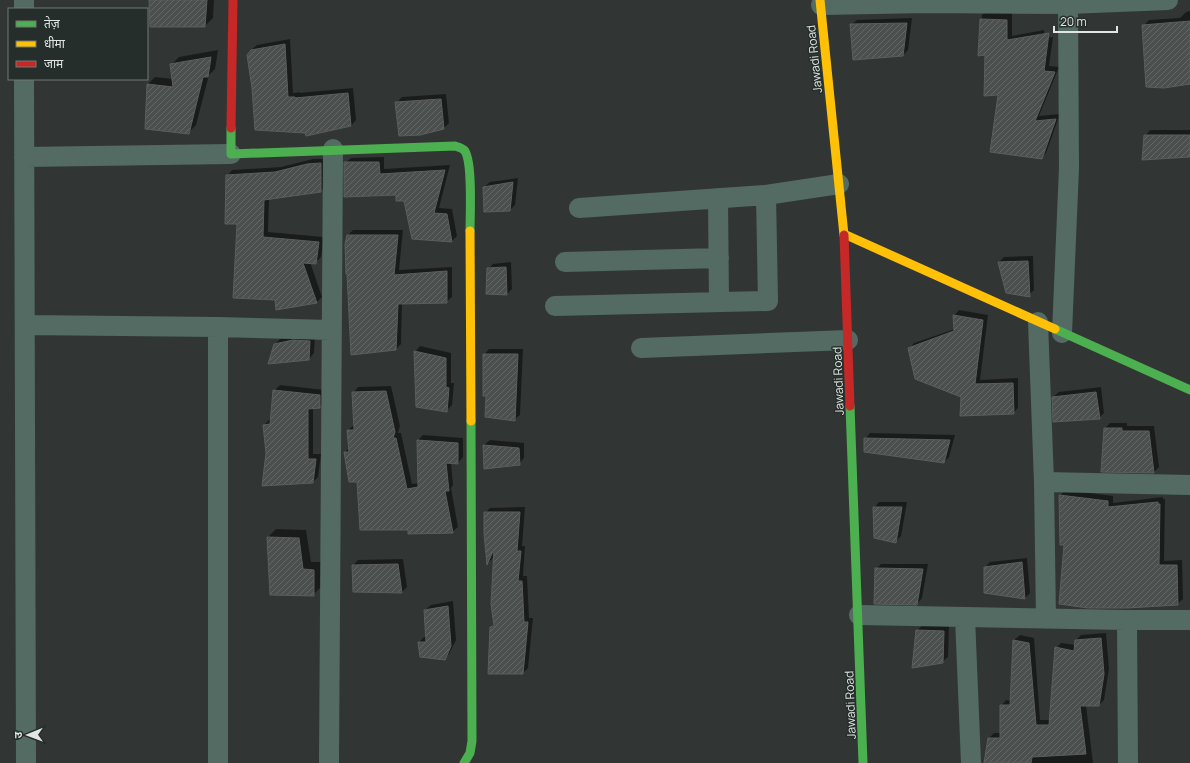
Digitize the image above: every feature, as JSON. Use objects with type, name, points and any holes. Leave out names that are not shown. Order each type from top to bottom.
[{"type":"street","points":[[231,154],[233,0]]},
{"type":"street","points":[[821,2],[1068,4],[1168,0]]},
{"type":"street","name":"Jawadi Road","points":[[821,2],[844,234],[859,615],[863,763]]},
{"type":"street","points":[[1062,333],[1069,168],[1068,4]]},
{"type":"street","points":[[24,80],[26,763]]},
{"type":"street","points":[[24,157],[231,154],[333,149],[455,146],[463,150],[469,166],[470,185],[472,741],[470,753],[464,763]]},
{"type":"street","points":[[329,763],[333,149]]},
{"type":"street","points":[[579,208],[766,196],[839,184]]},
{"type":"street","points":[[555,306],[768,301],[766,196]]},
{"type":"street","points":[[718,198],[719,302]]},
{"type":"street","points":[[844,234],[1190,390]]},
{"type":"street","points":[[565,262],[719,258]]},
{"type":"street","points":[[1038,322],[1044,482],[1046,619]]},
{"type":"street","points":[[25,325],[331,330]]},
{"type":"street","points":[[218,327],[218,763]]},
{"type":"street","points":[[641,348],[848,340]]},
{"type":"street","points":[[1044,482],[1190,486]]},
{"type":"street","points":[[859,615],[1190,620]]},
{"type":"street","points":[[965,617],[971,763]]},
{"type":"street","points":[[1127,620],[1128,763]]},
{"type":"building","points":[[149,0],[207,0],[205,27],[150,27]]},
{"type":"building","points":[[980,19],[1007,20],[1007,40],[1049,33],[1044,71],[1055,72],[1035,121],[1056,119],[1042,159],[990,152],[998,95],[984,96],[985,55],[978,56]]},
{"type":"building","points":[[1190,21],[1190,84],[1164,88],[1146,87],[1142,25]]},
{"type":"building","points":[[907,23],[903,56],[853,60],[850,24]]},
{"type":"building","points":[[285,44],[288,97],[295,98],[348,93],[351,126],[306,136],[305,133],[255,130],[252,88],[247,55],[251,50]]},
{"type":"building","points":[[211,57],[208,77],[203,77],[189,134],[145,129],[147,84],[173,87],[170,64]]},
{"type":"building","points":[[441,99],[444,129],[420,135],[399,136],[395,102]]},
{"type":"building","points":[[1144,135],[1190,135],[1190,157],[1142,160]]},
{"type":"building","points":[[344,162],[379,162],[380,174],[445,170],[434,213],[447,214],[452,242],[412,239],[404,201],[396,201],[396,195],[344,197]]},
{"type":"building","points":[[321,163],[321,192],[264,200],[263,237],[319,242],[316,264],[303,263],[317,303],[276,310],[275,300],[233,298],[237,224],[225,224],[226,175],[275,172],[307,164]]},
{"type":"building","points":[[513,182],[510,211],[484,212],[483,187]]},
{"type":"building","points":[[347,235],[398,235],[394,275],[447,271],[447,303],[398,304],[396,350],[351,355],[345,244]]},
{"type":"building","points":[[1028,261],[1030,297],[1006,293],[998,262]]},
{"type":"building","points":[[506,267],[507,295],[486,294],[487,268]]},
{"type":"building","points":[[953,315],[983,320],[975,384],[1013,383],[1014,414],[960,416],[961,397],[915,379],[908,348],[954,331]]},
{"type":"building","points":[[293,340],[310,341],[309,360],[268,364],[274,344]]},
{"type":"building","points":[[414,351],[446,358],[446,387],[449,388],[447,412],[416,407]]},
{"type":"building","points":[[483,354],[518,354],[515,421],[485,417],[486,396],[483,396]]},
{"type":"building","points":[[273,390],[320,395],[320,408],[308,409],[308,459],[316,459],[313,483],[262,486],[266,453],[263,425],[270,424]]},
{"type":"building","points":[[386,391],[395,432],[393,438],[396,438],[407,489],[418,487],[417,440],[458,443],[458,464],[446,463],[449,491],[445,491],[453,533],[408,534],[408,530],[360,530],[357,482],[349,482],[344,452],[349,452],[347,430],[354,430],[352,392]]},
{"type":"building","points":[[1096,392],[1100,419],[1053,422],[1052,397]]},
{"type":"building","points":[[1104,428],[1122,428],[1122,431],[1149,431],[1154,473],[1101,472]]},
{"type":"building","points":[[864,438],[950,440],[944,463],[864,452]]},
{"type":"building","points":[[483,445],[519,448],[520,465],[484,469]]},
{"type":"building","points":[[1059,495],[1108,501],[1108,507],[1158,502],[1158,504],[1160,504],[1159,565],[1177,565],[1178,605],[1127,608],[1088,608],[1059,604],[1064,545],[1060,545]]},
{"type":"building","points":[[873,507],[902,507],[896,543],[874,538]]},
{"type":"building","points":[[484,512],[520,512],[517,551],[521,551],[518,581],[522,581],[524,622],[528,622],[523,674],[488,674],[490,627],[494,626],[491,604],[494,549],[487,565]]},
{"type":"building","points":[[267,537],[299,538],[303,569],[314,570],[314,596],[270,595]]},
{"type":"building","points":[[1022,562],[1025,599],[984,593],[984,567]]},
{"type":"building","points":[[398,564],[402,593],[353,592],[352,565]]},
{"type":"building","points":[[875,568],[923,569],[917,605],[874,604]]},
{"type":"building","points":[[448,606],[451,646],[445,660],[420,657],[418,642],[426,642],[424,610]]},
{"type":"building","points":[[916,630],[944,631],[943,663],[912,668]]},
{"type":"building","points":[[1101,638],[1104,674],[1099,706],[1080,706],[1086,754],[1032,757],[1031,763],[984,763],[988,738],[1000,738],[1000,705],[1010,705],[1013,640],[1029,643],[1036,725],[1049,725],[1055,647],[1074,651],[1075,640]]},
{"type":"traffic: fast","points":[[231,128],[231,154],[455,146],[461,148],[467,155],[469,164],[470,231]]},
{"type":"traffic: fast","points":[[1055,329],[1190,390]]},
{"type":"traffic: fast","points":[[850,406],[863,763]]},
{"type":"traffic: fast","points":[[464,763],[470,753],[472,741],[471,421]]},
{"type":"traffic: slow","points":[[820,0],[844,235]]},
{"type":"traffic: slow","points":[[470,231],[471,421]]},
{"type":"traffic: slow","points":[[844,234],[1055,329]]},
{"type":"traffic: jam","points":[[231,128],[233,0]]},
{"type":"traffic: jam","points":[[844,235],[850,406]]}]
